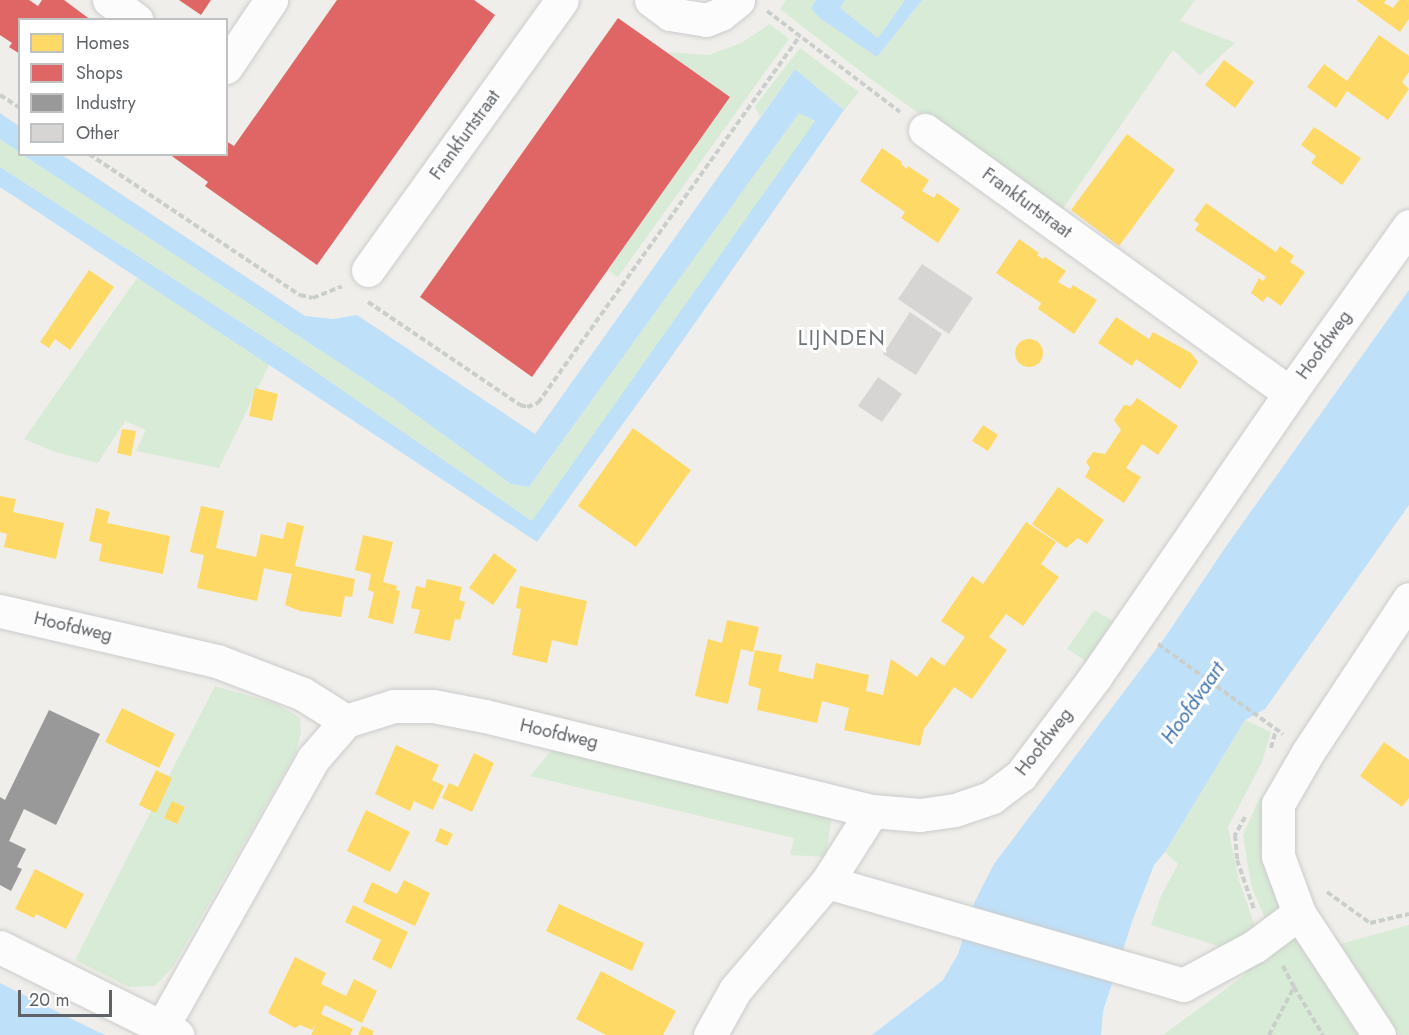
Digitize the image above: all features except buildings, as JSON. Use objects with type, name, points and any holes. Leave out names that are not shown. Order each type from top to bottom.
[{"type":"street","points":[[109,0],[134,18]]},
{"type":"street","points":[[228,64],[271,0]]},
{"type":"street","name":"Frankfurtstraat","points":[[359,285],[562,0]]},
{"type":"street","points":[[651,0],[670,14],[706,20],[752,5]]},
{"type":"street","name":"Frankfurtstraat","points":[[925,130],[1290,393]]},
{"type":"street","name":"Hoofdweg","points":[[0,611],[217,661],[303,694],[346,721],[394,706],[434,706],[576,738],[872,811],[920,815],[955,810],[992,796],[1021,775],[1095,677],[1290,393],[1409,226]]},
{"type":"street","points":[[1379,1035],[1299,913],[1278,856],[1278,804],[1308,752],[1409,599]]},
{"type":"street","points":[[0,947],[169,1031],[313,759],[346,721]]},
{"type":"street","points":[[710,1035],[735,990],[827,882],[872,811]]},
{"type":"street","points":[[827,882],[1183,985],[1255,946],[1299,913]]},
{"type":"path","points":[[752,5],[800,36],[925,130]]},
{"type":"path","points":[[91,156],[300,295],[313,298],[337,286],[359,285],[520,405],[534,406],[800,36]]},
{"type":"path","points":[[0,95],[18,107]]},
{"type":"path","points":[[1155,641],[1276,729]]},
{"type":"path","points":[[1324,890],[1370,923],[1409,914]]},
{"type":"path","points":[[1294,987],[1323,1035]]},
{"type":"green space","points":[[786,0],[816,0],[811,8],[877,57],[922,0],[1195,0],[1180,21],[1235,43],[1200,75],[1173,50],[1059,214],[864,74],[780,9]]},
{"type":"green space","points":[[845,0],[905,0],[878,38],[839,8]]},
{"type":"green space","points":[[770,24],[789,39],[618,277],[608,270],[730,97],[667,52],[709,55],[741,43]]},
{"type":"green space","points":[[800,48],[859,92],[844,110],[795,69],[760,117],[755,106]]},
{"type":"green space","points":[[799,112],[815,122],[532,521],[290,354],[0,167],[0,139],[18,151],[18,156],[26,156],[393,398],[511,484],[529,487]]},
{"type":"green space","points":[[137,278],[270,359],[219,468],[136,451],[146,430],[125,421],[98,463],[55,452],[24,439]]},
{"type":"green space","points":[[1094,610],[1113,621],[1086,661],[1067,649]]},
{"type":"green space","points":[[215,686],[277,704],[300,718],[301,732],[296,752],[172,968],[155,986],[129,987],[75,960]]},
{"type":"green space","points":[[1245,720],[1271,732],[1262,762],[1228,827],[1239,881],[1255,926],[1266,921],[1251,885],[1243,835],[1260,797],[1265,798],[1307,944],[1358,1035],[1163,1035],[1246,974],[1228,949],[1151,925],[1161,896],[1178,864],[1165,852]]},
{"type":"green space","points":[[552,750],[655,770],[832,813],[826,857],[790,855],[794,838],[530,776]]},
{"type":"green space","points":[[1409,925],[1409,1035],[1400,1035],[1340,944]]},
{"type":"water","points":[[816,0],[845,0],[840,8],[878,38],[905,0],[922,0],[877,57],[821,19],[811,8]]},
{"type":"water","points":[[795,69],[844,110],[667,363],[537,542],[0,187],[0,167],[290,354],[532,521],[815,121],[799,113],[529,487],[511,484],[393,398],[25,156],[64,156],[305,316],[333,319],[357,315],[535,434]]},
{"type":"water","points":[[0,113],[18,125],[18,151],[0,139]]},
{"type":"water","name":"Hoofdvaart","points":[[1409,290],[1409,505],[1265,709],[1245,720],[1165,852],[1154,865],[1133,919],[1103,1011],[1101,1035],[872,1035],[943,980],[958,954],[975,901],[994,864],[1166,636],[1227,545]]},
{"type":"water","points":[[0,983],[84,1025],[105,1035],[0,1035]]},
{"type":"district","name":"LIJNDEN","points":[[842,338]]}]
